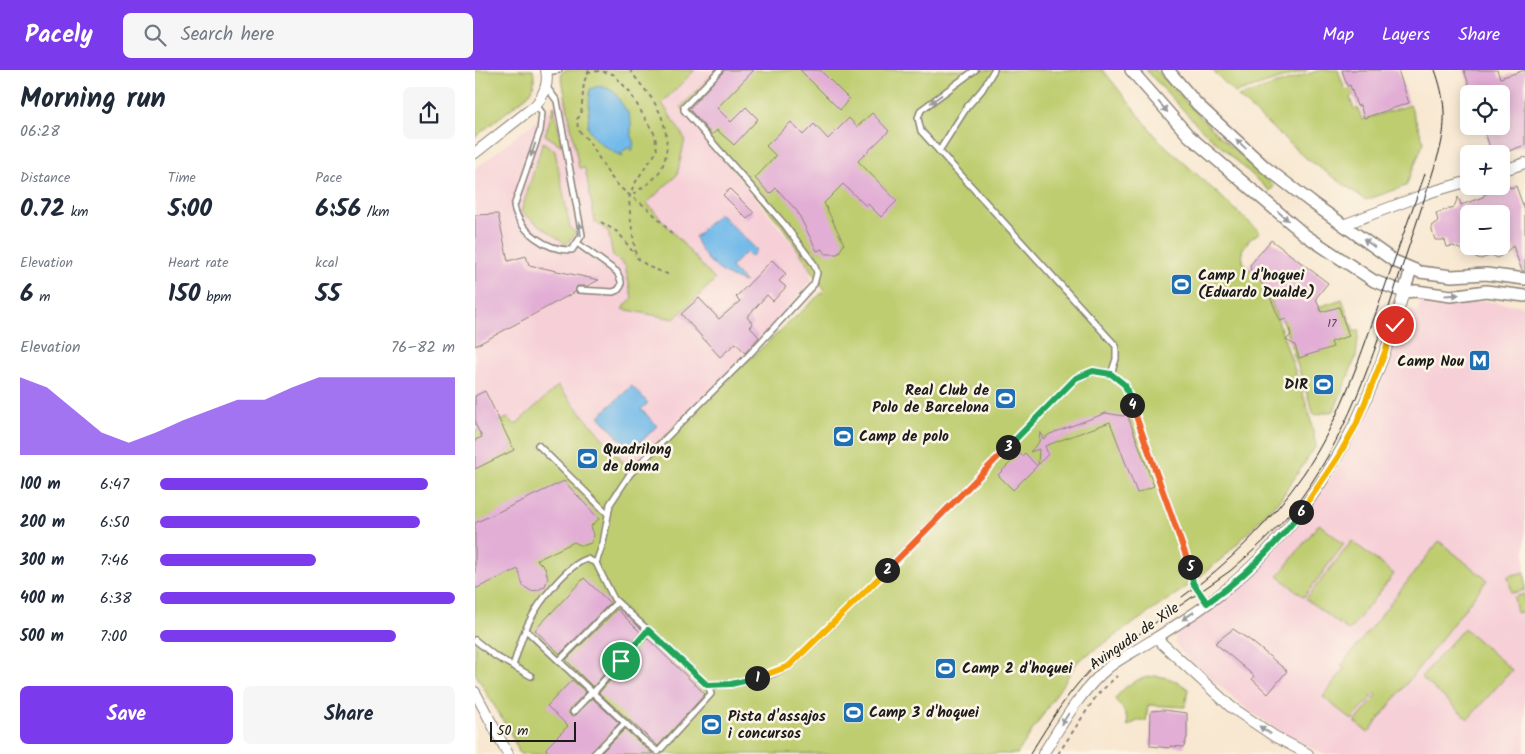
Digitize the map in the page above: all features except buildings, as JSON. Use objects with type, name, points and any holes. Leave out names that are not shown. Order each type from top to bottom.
[{"type":"street","points":[[1131,70],[1189,136],[1305,235],[1374,281],[1404,292],[1451,296],[1486,291],[1525,296]]},
{"type":"street","points":[[1168,70],[1197,104],[1265,167],[1394,261],[1411,269],[1452,276],[1486,274],[1525,279]]},
{"type":"street","points":[[475,153],[536,105],[543,95],[546,86],[546,71]]},
{"type":"street","points":[[1510,168],[1525,163]]},
{"type":"street","points":[[1343,225],[1431,192],[1460,184]]},
{"type":"street","name":"Avinguda de Xile","points":[[1043,754],[1078,700],[1099,677],[1110,667],[1222,593],[1255,564],[1300,514],[1338,457],[1356,425],[1390,342],[1411,269]]},
{"type":"street","points":[[1156,638],[1231,707],[1274,736],[1307,754]]},
{"type":"street","points":[[475,692],[508,754]]},
{"type":"lane","points":[[546,71],[559,70]]},
{"type":"lane","points":[[596,563],[603,543],[610,504],[630,474],[747,357],[814,284],[817,273],[814,264],[784,224],[684,110],[684,107],[720,70]]},
{"type":"lane","points":[[975,70],[921,110],[918,118],[921,131],[1116,346],[1116,359],[1111,374]]},
{"type":"lane","points":[[939,151],[967,107],[982,90],[994,70]]},
{"type":"lane","points":[[536,105],[542,113],[540,131],[514,206],[515,214],[534,236],[549,247],[572,250],[582,235],[557,101],[546,86]]},
{"type":"lane","points":[[577,243],[617,272],[621,280],[621,286],[613,292],[579,290]]},
{"type":"lane","points":[[707,685],[731,684],[765,677],[789,666],[835,622],[1076,378],[1093,371],[1111,374],[1125,385],[1188,561],[1193,583],[1207,603]]},
{"type":"lane","points":[[538,446],[608,514]]},
{"type":"lane","points":[[513,666],[529,621],[567,571],[587,559],[596,563],[617,602],[707,685],[711,694],[658,752],[526,630]]},
{"type":"lane","points":[[559,661],[617,602]]},
{"type":"lane","points":[[573,712],[648,630]]},
{"type":"lane","points":[[475,640],[495,656],[531,676]]},
{"type":"lane","points":[[594,754],[625,723]]},
{"type":"path","points":[[630,70],[657,107],[665,130],[667,148],[663,165],[656,177],[630,196]]},
{"type":"path","points":[[636,257],[630,196],[639,177],[657,152],[655,135],[629,91],[613,74],[588,71],[584,82],[581,115],[577,118],[578,130],[587,138],[615,183],[630,196],[651,212],[674,237]]},
{"type":"path","points":[[601,222],[619,234],[636,257],[649,267],[670,275]]},
{"type":"shaded area","points":[[560,70],[718,70],[681,107],[808,263],[812,280],[738,364],[629,470],[558,387],[515,425],[508,418],[475,431],[475,169],[565,98]]},
{"type":"shaded area","points":[[1421,301],[1441,306],[1483,301],[1525,306],[1525,754],[1324,754],[1285,735],[1248,710],[1188,659],[1175,644],[1175,637],[1179,629],[1244,580],[1270,555],[1306,514],[1338,467],[1357,431],[1376,389],[1404,316],[1411,310],[1417,313]]},
{"type":"green space","points":[[475,70],[533,70],[534,81],[528,95],[475,137]]},
{"type":"green space","points":[[565,70],[695,70],[662,103],[685,139],[677,175],[647,203],[715,280],[674,319],[622,309],[632,298],[625,265],[613,256],[608,231],[595,222],[585,168],[579,168],[561,74]]},
{"type":"green space","name":"Real Club de Polo de Barcelona","points":[[717,70],[1103,70],[1158,139],[1260,232],[1249,240],[1242,250],[1243,262],[1267,288],[1309,412],[1316,446],[1281,498],[1225,556],[1188,586],[1078,661],[1017,754],[520,754],[512,736],[475,673],[475,431],[508,418],[515,425],[558,386],[629,469],[825,290],[782,226],[681,107]]},
{"type":"green space","points":[[1146,70],[1156,70],[1218,135],[1274,186],[1270,191],[1198,126]]},
{"type":"green space","points":[[1212,70],[1308,70],[1235,93]]},
{"type":"green space","points":[[1320,70],[1338,70],[1345,90],[1352,88],[1354,94],[1350,98],[1354,109],[1358,108],[1362,120],[1410,105],[1424,142],[1406,186],[1366,200],[1306,158],[1238,97]]},
{"type":"green space","points":[[554,106],[562,146],[545,135]]},
{"type":"green space","points":[[543,142],[555,151],[570,228],[576,233],[566,244],[521,212]]},
{"type":"green space","name":"DIR","points":[[1342,299],[1354,332],[1359,330],[1356,357],[1334,411],[1314,415],[1282,319]]},
{"type":"green space","points":[[1319,524],[1344,544],[1304,597],[1278,576]]},
{"type":"green space","points":[[1352,541],[1394,574],[1349,631],[1306,599]]},
{"type":"green space","points":[[1439,541],[1487,580],[1368,733],[1355,722],[1377,695],[1375,693],[1352,720],[1323,697],[1344,669],[1341,666]]},
{"type":"green space","points":[[1525,572],[1525,590],[1512,593],[1508,576]]},
{"type":"green space","points":[[1525,594],[1525,611],[1517,613],[1514,597]]},
{"type":"green space","points":[[1464,628],[1512,670],[1468,719],[1421,677]]},
{"type":"green space","points":[[1155,676],[1173,680],[1188,689],[1185,707],[1148,705],[1146,721],[1137,721],[1128,726],[1126,715],[1115,699],[1123,689],[1132,683],[1143,678]]},
{"type":"water","points":[[599,86],[614,92],[628,113],[634,141],[632,151],[630,147],[621,152],[623,156],[603,145],[588,128],[590,89]]},
{"type":"water","points":[[719,213],[757,250],[751,257],[746,252],[731,267],[745,282],[728,275],[714,266],[703,253],[695,237]]},
{"type":"water","points":[[632,386],[648,403],[641,409],[657,426],[631,451],[599,416]]},
{"type":"tram line","points":[[1030,754],[1062,705],[1089,671],[1100,661],[1230,571],[1255,549],[1278,527],[1292,510],[1328,456],[1343,427],[1368,368],[1440,149],[1444,129],[1444,109],[1435,70]]},
{"type":"tram line","points":[[1182,597],[1217,570],[1264,524],[1291,491],[1316,454],[1337,413],[1355,371],[1425,174]]},
{"type":"place","name":"Camp 1 d'hoquei (Eduardo Dualde)","points":[[1182,284]]},
{"type":"place","name":"Camp Nou","points":[[1480,361]]},
{"type":"place","name":"DIR","points":[[1324,384]]},
{"type":"place","name":"Real Club de Polo de Barcelona","points":[[1005,399]]},
{"type":"place","name":"Camp de polo","points":[[843,436]]},
{"type":"place","name":"Quadrilong de doma","points":[[587,458]]},
{"type":"place","name":"Camp 2 d'hoquei","points":[[946,668]]},
{"type":"place","name":"Camp 3 d'hoquei","points":[[853,712]]},
{"type":"place","name":"Pista d'assajos i concursos","points":[[712,725]]},
{"type":"route","points":[[621,661],[648,630],[707,685],[731,684],[765,677],[789,666],[835,622],[1076,378],[1093,371],[1111,374],[1125,385],[1188,561],[1193,583],[1207,603],[1222,593],[1255,564],[1300,514],[1338,457],[1356,425],[1390,342],[1395,325]]}]
